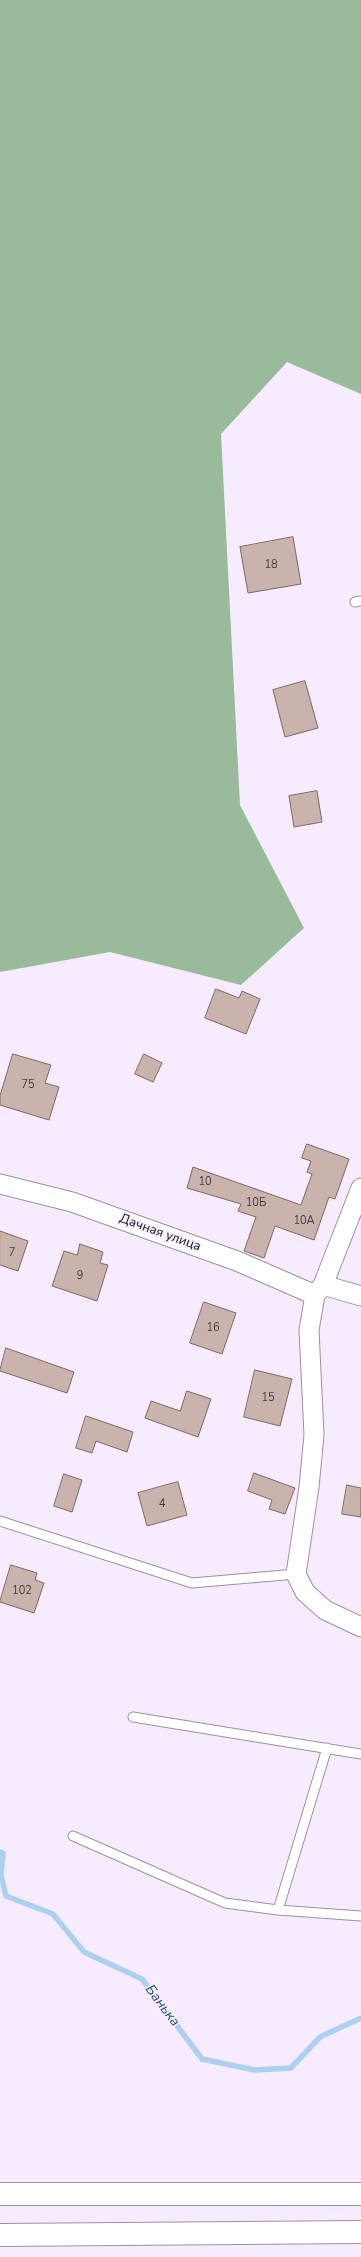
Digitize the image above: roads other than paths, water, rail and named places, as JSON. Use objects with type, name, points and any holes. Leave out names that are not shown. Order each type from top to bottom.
[{"type":"street","name":"Дачная улица","points":[[0,1184],[72,1202],[319,1290],[361,1296]]},
{"type":"street","points":[[361,1188],[319,1290],[309,1330],[314,1435],[309,1487],[296,1574],[305,1592],[325,1610],[361,1627]]},
{"type":"street","points":[[0,2194],[361,2194]]},
{"type":"street","points":[[0,2235],[361,2232]]},
{"type":"lane","points":[[0,1521],[192,1583],[296,1574]]},
{"type":"lane","points":[[133,1717],[361,1754]]},
{"type":"lane","points":[[278,1910],[327,1748]]},
{"type":"lane","points":[[73,1836],[225,1903],[278,1910],[361,1916]]},
{"type":"waterway","name":"Банька","points":[[0,1852],[3,1853],[1,1875],[6,1896],[53,1914],[84,1952],[142,1979],[202,2059],[255,2070],[291,2068],[320,2037],[361,2018]]}]
